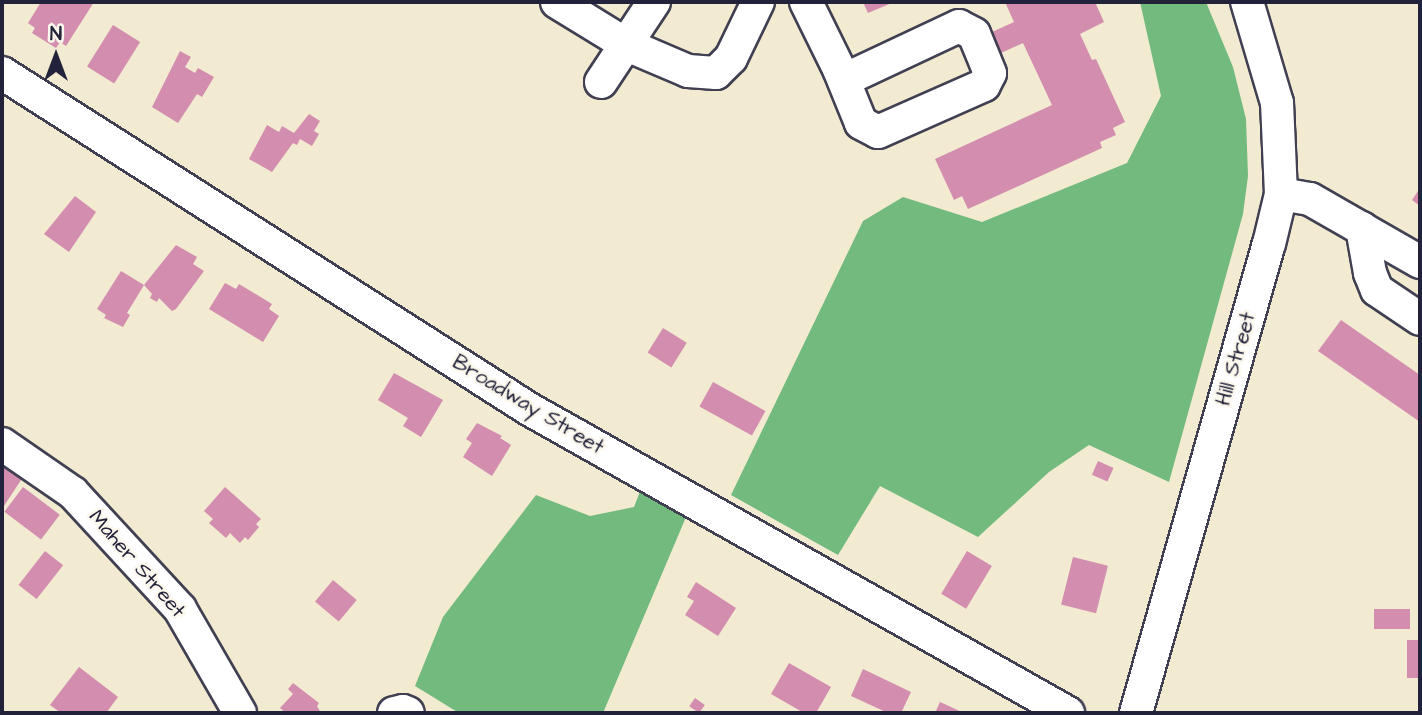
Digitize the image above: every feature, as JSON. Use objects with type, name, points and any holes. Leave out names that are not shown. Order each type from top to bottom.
[{"type":"street","points":[[557,2],[626,45],[688,71],[716,72],[731,58],[758,2]]},
{"type":"street","points":[[601,82],[654,2]]},
{"type":"street","points":[[806,2],[844,80]]},
{"type":"street","name":"Hill Street","points":[[1136,713],[1281,194],[1277,103],[1247,2]]},
{"type":"street","name":"Broadway Street","points":[[2,74],[529,409],[1068,713]]},
{"type":"street","points":[[1281,194],[1310,199],[1420,262]]},
{"type":"street","points":[[1362,228],[1370,273],[1377,290],[1420,319]]},
{"type":"street","name":"Maher Street","points":[[2,444],[74,493],[180,609],[240,713]]},
{"type":"green space","points":[[1140,2],[1206,2],[1233,67],[1246,119],[1248,176],[1243,214],[1169,482],[1089,445],[1049,472],[978,537],[880,486],[838,555],[731,495],[863,221],[903,197],[982,222],[1127,163],[1161,96]]},
{"type":"green space","points":[[643,484],[689,510],[603,713],[459,713],[415,686],[443,617],[536,495],[590,516],[634,507]]},
{"type":"building","points":[[41,2],[94,2],[66,46],[60,42],[56,48],[32,33],[35,28],[28,23]]},
{"type":"building","points":[[863,2],[894,2],[868,13]]},
{"type":"building","points":[[1005,2],[1095,2],[1104,22],[1080,34],[1092,60],[1096,59],[1125,122],[1113,128],[1116,135],[1100,142],[1102,148],[968,209],[962,196],[954,200],[935,159],[1052,105],[1023,43],[1001,53],[992,32],[1014,22]]},
{"type":"building","points":[[113,25],[140,42],[114,84],[87,67]]},
{"type":"building","points":[[180,51],[191,57],[185,67],[195,73],[198,68],[214,77],[202,97],[197,94],[178,123],[152,107]]},
{"type":"building","points":[[309,114],[320,121],[314,131],[319,134],[312,146],[300,139],[297,145],[293,143],[272,172],[249,159],[267,125],[279,132],[282,126],[294,133]]},
{"type":"building","points":[[1420,188],[1420,206],[1412,200]]},
{"type":"building","points":[[75,196],[96,212],[69,252],[44,234]]},
{"type":"building","points":[[176,245],[197,257],[193,264],[204,271],[172,311],[159,298],[157,302],[150,298],[152,294],[144,285]]},
{"type":"building","points":[[121,271],[144,285],[127,313],[130,315],[123,327],[104,318],[106,315],[97,309]]},
{"type":"building","points":[[225,283],[236,289],[239,284],[272,304],[269,309],[279,316],[263,342],[209,309]]},
{"type":"building","points":[[1341,320],[1420,375],[1420,422],[1318,351]]},
{"type":"building","points":[[663,328],[687,343],[671,367],[648,353]]},
{"type":"building","points":[[394,373],[443,400],[421,437],[403,426],[408,418],[378,400]]},
{"type":"building","points":[[713,382],[765,411],[752,436],[699,406]]},
{"type":"building","points":[[477,423],[502,436],[500,438],[511,445],[492,476],[463,457],[472,443],[466,439]]},
{"type":"building","points":[[2,461],[23,477],[2,509]]},
{"type":"building","points":[[1098,461],[1114,468],[1107,482],[1092,475]]},
{"type":"building","points":[[23,487],[60,515],[41,539],[4,512]]},
{"type":"building","points":[[225,487],[261,519],[256,524],[259,527],[248,540],[245,537],[240,543],[230,533],[226,538],[209,523],[213,519],[204,511]]},
{"type":"building","points":[[45,551],[63,565],[37,599],[19,585]]},
{"type":"building","points":[[967,551],[992,566],[966,609],[941,594]]},
{"type":"building","points":[[1073,557],[1108,566],[1096,613],[1061,605]]},
{"type":"building","points":[[333,580],[357,600],[339,621],[315,601]]},
{"type":"building","points":[[696,582],[736,608],[718,636],[685,615],[694,601],[687,597]]},
{"type":"building","points":[[1374,609],[1410,609],[1410,629],[1374,629]]},
{"type":"building","points":[[1407,640],[1420,640],[1420,678],[1407,678]]},
{"type":"building","points":[[789,663],[831,687],[816,713],[804,713],[771,694]]},
{"type":"building","points":[[79,667],[118,697],[106,713],[61,713],[50,705]]},
{"type":"building","points":[[863,669],[911,692],[901,713],[888,713],[851,696]]},
{"type":"building","points":[[293,683],[319,703],[317,706],[321,713],[286,713],[280,708],[293,694],[288,689]]},
{"type":"building","points":[[695,698],[705,705],[699,713],[689,706]]},
{"type":"building","points":[[940,702],[964,713],[935,713]]}]
